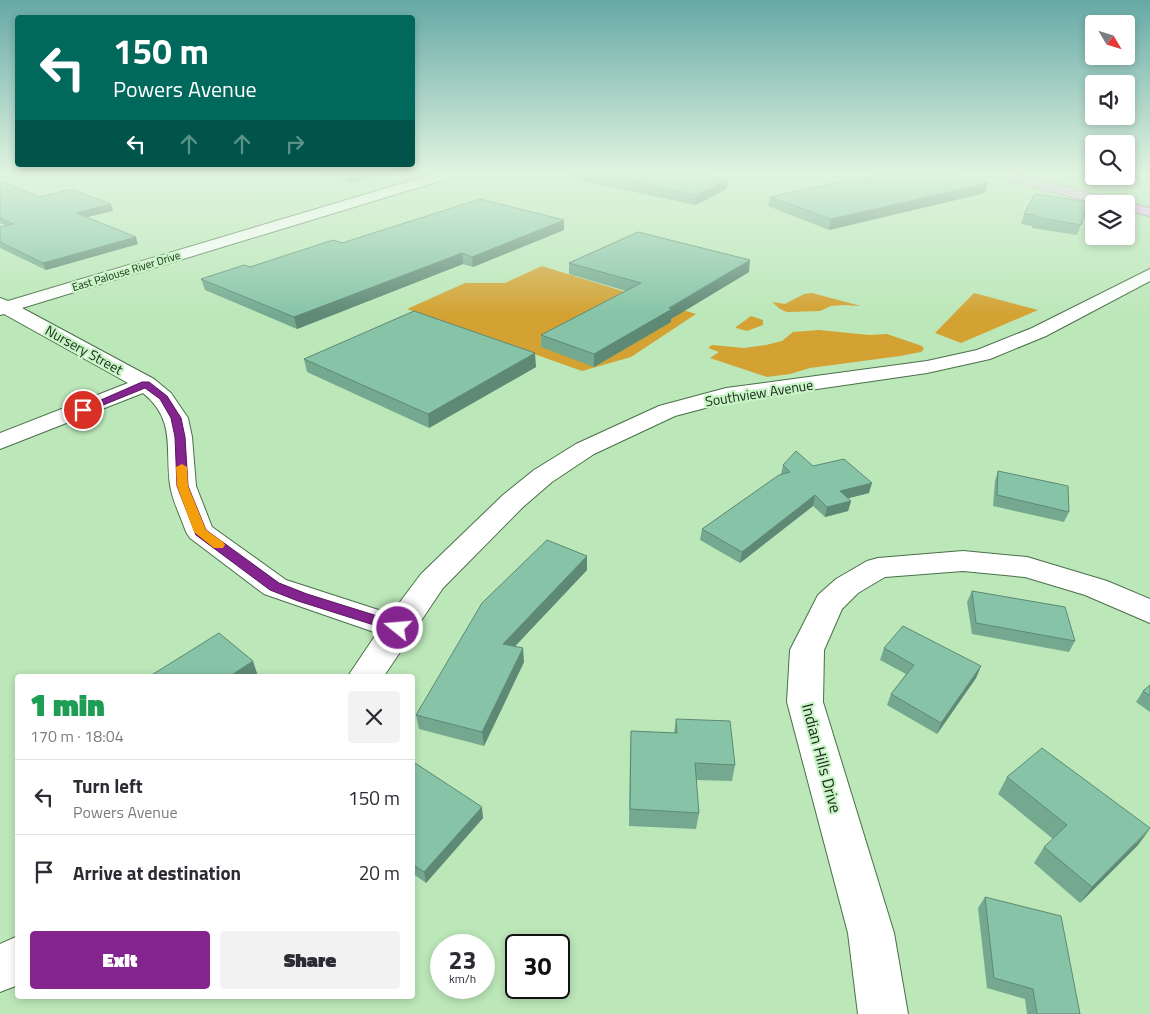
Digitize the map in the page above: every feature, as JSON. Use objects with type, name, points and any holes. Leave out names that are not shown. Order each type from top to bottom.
[{"type":"street","name":"East Palouse River Drive","points":[[2,307],[293,220]]},
{"type":"street","name":"Southview Avenue","points":[[367,674],[432,581],[513,501],[551,470],[585,449],[628,427],[667,411],[726,395],[927,367],[984,355],[1039,332],[1150,274]]},
{"type":"street","name":"Nursery Street","points":[[2,307],[146,384],[164,398],[176,418],[180,437],[183,486],[200,532],[275,586],[302,598],[398,628]]},
{"type":"street","points":[[0,442],[146,384]]},
{"type":"street","name":"Indian Hills Drive","points":[[884,1014],[871,933],[804,702],[807,650],[829,603],[847,586],[878,568],[963,561],[1027,567],[1096,588],[1150,612]]},
{"type":"street","points":[[0,968],[15,961]]},
{"type":"shaded area","points":[[542,266],[696,314],[631,357],[582,371],[407,309],[465,283],[505,283]]},
{"type":"shaded area","points":[[812,293],[861,306],[831,306],[820,311],[787,312],[772,302],[785,304],[804,294]]},
{"type":"shaded area","points":[[974,293],[1038,310],[961,343],[935,333]]},
{"type":"shaded area","points":[[751,316],[763,320],[763,325],[747,331],[736,328],[736,327]]},
{"type":"shaded area","points":[[819,330],[869,335],[887,334],[922,346],[924,349],[921,352],[900,356],[810,368],[790,374],[767,377],[710,358],[719,352],[708,348],[712,345],[744,348],[766,345],[782,341],[793,332]]},
{"type":"building","points":[[5,220],[94,220],[136,237],[43,263],[0,242],[0,227],[14,224]]},
{"type":"building","points":[[413,220],[563,220],[472,257],[462,253],[294,317],[201,279],[244,265],[250,267],[333,240],[342,243]]},
{"type":"building","points":[[1054,220],[1083,220],[1081,225]]},
{"type":"building","points":[[638,232],[750,260],[669,308],[672,309],[594,354],[541,335],[641,283],[569,263]]},
{"type":"building","points":[[414,311],[535,353],[428,414],[304,359]]},
{"type":"building","points":[[796,451],[813,466],[844,459],[872,483],[840,491],[851,501],[827,507],[815,495],[742,552],[702,529],[779,475],[790,472],[783,465]]},
{"type":"building","points":[[998,471],[1068,486],[1069,512],[997,495]]},
{"type":"building","points":[[547,540],[587,556],[503,644],[523,648],[482,732],[416,715],[482,603]]},
{"type":"building","points":[[972,591],[1065,607],[1075,641],[976,623]]},
{"type":"building","points":[[903,626],[981,666],[941,723],[891,694],[914,665],[884,648]]},
{"type":"building","points":[[219,633],[253,661],[233,674],[153,674]]},
{"type":"building","points":[[1150,685],[1150,696],[1143,691]]},
{"type":"building","points":[[676,719],[730,721],[735,765],[695,763],[699,813],[630,809],[631,731],[677,733]]},
{"type":"building","points":[[1042,748],[1150,828],[1092,887],[1044,847],[1067,825],[1007,777]]},
{"type":"building","points":[[415,763],[482,807],[424,872],[415,866]]},
{"type":"building","points":[[985,897],[1061,916],[1080,1014],[1037,1014],[1033,989],[994,978]]},
{"type":"slow traffic","points":[[182,467],[183,486],[200,532],[218,545]]},
{"type":"route","points":[[83,410],[146,384],[164,398],[176,418],[180,437],[183,486],[200,532],[275,586],[302,598],[398,628]]}]
